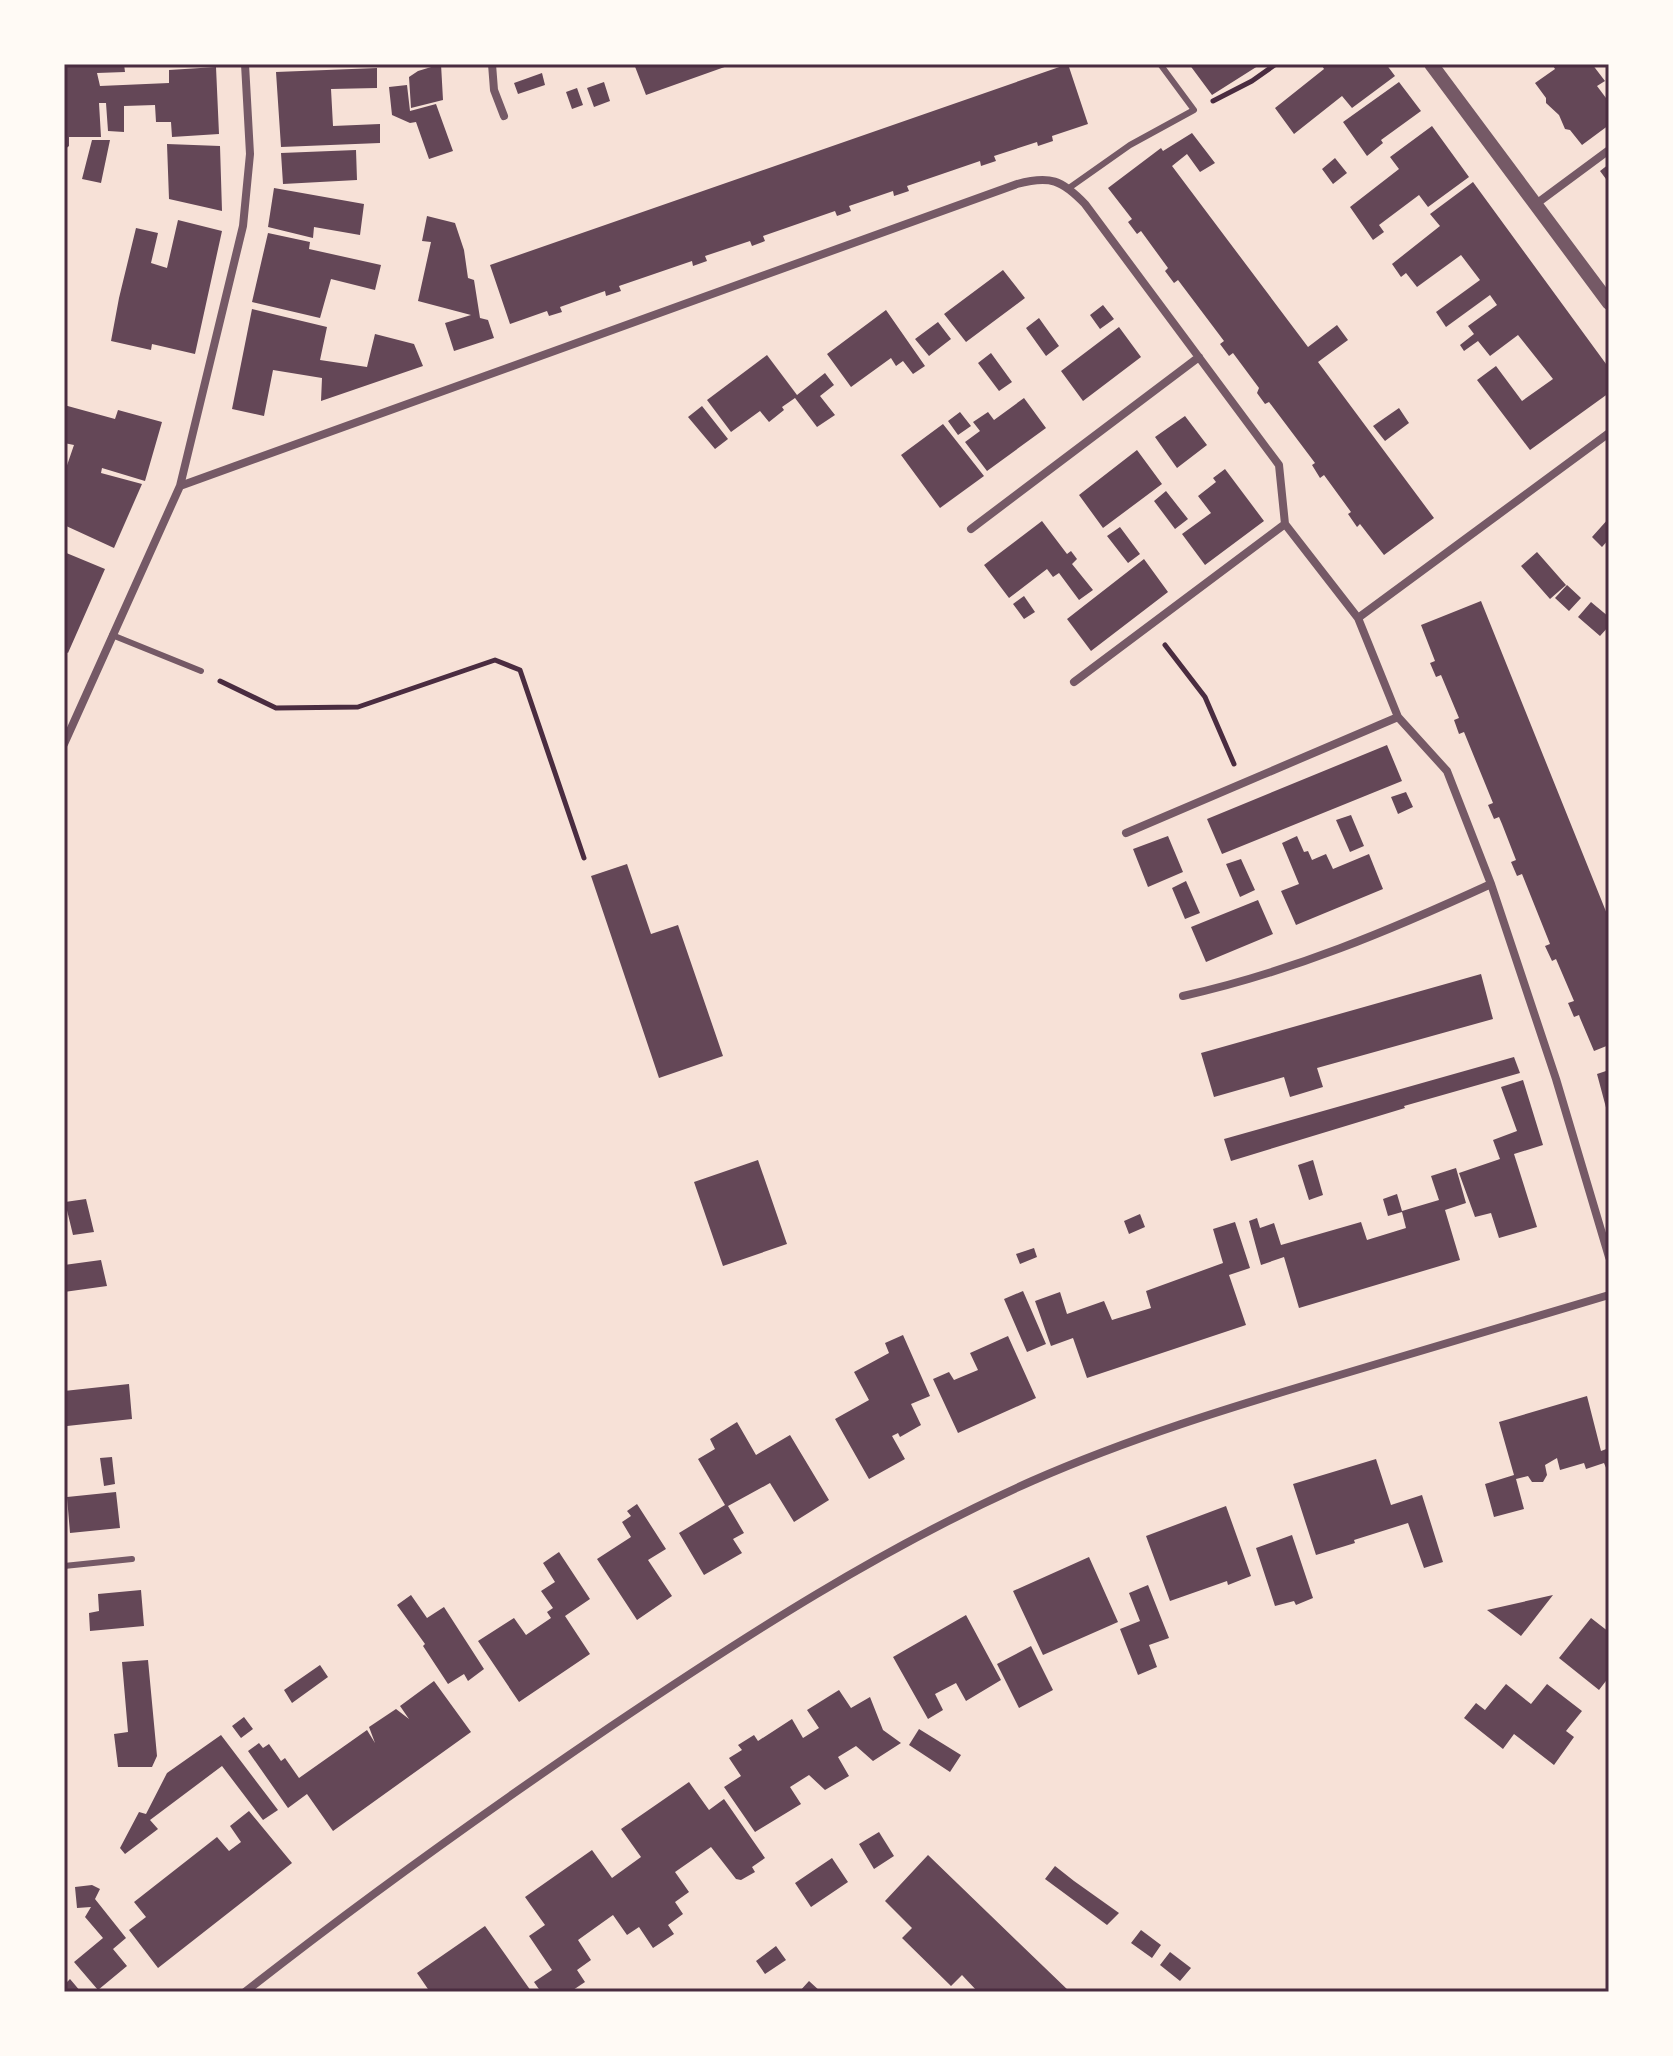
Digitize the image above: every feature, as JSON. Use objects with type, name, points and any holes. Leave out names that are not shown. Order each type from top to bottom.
[{"type":"street","points":[[64,744],[180,486],[243,226],[250,154],[245,64]]},
{"type":"street","points":[[492,64],[494,90],[504,116]]},
{"type":"street","points":[[1431,64],[1609,303]]},
{"type":"street","points":[[1536,204],[1609,150]]},
{"type":"street","points":[[180,486],[1017,184],[1036,179],[1055,180],[1069,188],[1085,204],[1279,465],[1285,524],[1358,618],[1398,717],[1447,771],[1491,884],[1556,1079],[1609,1257]]},
{"type":"street","points":[[971,529],[1199,357]]},
{"type":"street","points":[[1358,618],[1609,433]]},
{"type":"street","points":[[1074,682],[1285,524]]},
{"type":"street","points":[[1126,833],[1398,717]]},
{"type":"street","points":[[1183,996],[1264,976],[1327,954],[1491,884]]},
{"type":"street","points":[[245,1992],[464,1827],[641,1706],[813,1597],[972,1508],[1036,1479],[1168,1428],[1609,1295]]},
{"type":"lane","points":[[1069,188],[1130,145],[1194,110],[1160,64]]},
{"type":"lane","points":[[112,635],[201,671]]},
{"type":"lane","points":[[64,1566],[132,1559]]},
{"type":"path","points":[[1194,110],[1252,81],[1276,64]]},
{"type":"path","points":[[1150,625],[1205,697],[1242,783]]},
{"type":"path","points":[[201,671],[276,708],[358,707],[495,660],[520,670],[584,858]]},
{"type":"building","points":[[64,64],[124,64],[125,72],[97,73],[100,86],[169,83],[169,70],[216,67],[219,134],[172,137],[171,122],[156,122],[155,105],[124,106],[124,132],[108,131],[106,103],[99,103],[101,137],[69,137],[69,146],[64,150]]},
{"type":"building","points":[[441,64],[443,100],[411,108],[409,77]]},
{"type":"building","points":[[634,64],[733,64],[646,95]]},
{"type":"building","points":[[1068,64],[1088,124],[1052,136],[1053,141],[1038,146],[1037,142],[994,156],[996,161],[981,166],[980,161],[907,186],[909,191],[894,196],[893,191],[849,206],[851,211],[837,216],[835,211],[763,236],[765,241],[752,246],[750,241],[705,256],[707,261],[693,266],[692,261],[619,286],[621,291],[606,296],[605,291],[560,307],[562,312],[549,316],[547,311],[510,324],[490,265]]},
{"type":"building","points":[[1189,64],[1261,64],[1212,95]]},
{"type":"building","points":[[1321,64],[1386,64],[1395,76],[1352,108],[1342,96],[1294,134],[1275,108],[1324,69]]},
{"type":"building","points":[[1552,64],[1592,64],[1605,81],[1597,86],[1609,102],[1609,125],[1582,145],[1570,130],[1565,129],[1559,115],[1546,103],[1546,98],[1535,83],[1555,69]]},
{"type":"building","points":[[377,68],[377,88],[331,89],[333,126],[380,124],[380,143],[281,147],[276,72]]},
{"type":"building","points":[[542,73],[545,85],[518,94],[514,83]]},
{"type":"building","points":[[604,82],[610,101],[594,107],[587,88]]},
{"type":"building","points":[[1399,82],[1421,111],[1381,140],[1383,143],[1367,156],[1343,122]]},
{"type":"building","points":[[407,85],[410,111],[436,104],[453,151],[429,159],[416,122],[410,123],[392,115],[389,87]]},
{"type":"building","points":[[577,88],[583,105],[572,109],[566,92]]},
{"type":"building","points":[[1432,126],[1469,177],[1428,207],[1419,195],[1379,225],[1384,232],[1373,240],[1350,207],[1399,169],[1390,157]]},
{"type":"building","points":[[1192,133],[1215,163],[1200,172],[1187,154],[1172,166],[1308,347],[1337,325],[1348,340],[1318,362],[1434,518],[1384,555],[1360,524],[1357,527],[1348,514],[1351,512],[1324,475],[1320,478],[1312,465],[1315,463],[1269,402],[1265,404],[1257,393],[1259,388],[1233,353],[1229,356],[1220,344],[1224,341],[1178,280],[1174,283],[1165,271],[1168,268],[1141,231],[1137,234],[1128,222],[1132,219],[1108,188],[1161,148],[1163,151]]},
{"type":"building","points":[[92,140],[110,140],[101,183],[82,179]]},
{"type":"building","points":[[167,144],[220,146],[222,211],[169,199]]},
{"type":"building","points":[[356,150],[357,180],[283,184],[281,153]]},
{"type":"building","points":[[1335,158],[1347,173],[1333,184],[1322,169]]},
{"type":"building","points":[[1609,164],[1609,183],[1600,171]]},
{"type":"building","points":[[1473,182],[1609,368],[1609,393],[1530,450],[1477,380],[1496,366],[1522,401],[1553,379],[1518,335],[1490,356],[1478,341],[1464,351],[1460,345],[1474,334],[1468,326],[1497,305],[1490,295],[1446,327],[1436,312],[1480,280],[1461,255],[1417,287],[1406,273],[1401,277],[1392,264],[1440,226],[1430,214]]},
{"type":"building","points":[[274,188],[364,204],[360,235],[314,227],[313,238],[268,227]]},
{"type":"building","points":[[427,216],[455,223],[464,250],[468,278],[474,280],[480,318],[488,320],[494,338],[454,351],[445,323],[471,315],[418,301],[431,242],[422,241]]},
{"type":"building","points":[[178,220],[222,231],[195,354],[152,344],[151,350],[111,341],[136,228],[158,233],[151,263],[167,268]]},
{"type":"building","points":[[268,233],[310,242],[309,249],[381,265],[375,290],[331,279],[320,318],[252,302]]},
{"type":"building","points":[[1003,270],[1025,298],[966,342],[944,314]]},
{"type":"building","points":[[1103,305],[1114,319],[1100,329],[1090,315]]},
{"type":"building","points":[[252,309],[327,327],[320,360],[367,367],[375,334],[414,344],[423,366],[321,401],[322,378],[273,370],[264,416],[232,409]]},
{"type":"building","points":[[886,310],[925,366],[913,374],[903,361],[896,366],[891,358],[851,387],[827,354]]},
{"type":"building","points":[[1039,318],[1059,346],[1046,356],[1026,328]]},
{"type":"building","points":[[938,322],[951,339],[929,356],[915,339]]},
{"type":"building","points":[[1119,327],[1141,357],[1083,401],[1061,371]]},
{"type":"building","points":[[991,353],[1012,382],[999,391],[978,363]]},
{"type":"building","points":[[767,355],[797,395],[825,373],[834,385],[820,396],[835,415],[817,427],[795,398],[769,422],[760,411],[731,432],[707,400]]},
{"type":"building","points":[[1024,398],[1046,428],[987,471],[965,442],[980,431],[973,422],[988,412],[994,420]]},
{"type":"building","points":[[64,405],[115,419],[118,410],[162,422],[145,481],[102,468],[101,473],[142,484],[114,548],[64,525],[64,474],[74,445],[64,443]]},
{"type":"building","points":[[702,406],[728,439],[715,449],[688,417]]},
{"type":"building","points":[[1399,408],[1409,423],[1385,441],[1373,426]]},
{"type":"building","points":[[960,412],[971,426],[958,435],[948,421]]},
{"type":"building","points":[[1185,416],[1207,445],[1177,468],[1155,437]]},
{"type":"building","points":[[943,424],[984,476],[940,508],[901,455]]},
{"type":"building","points":[[1137,450],[1162,484],[1103,528],[1079,495]]},
{"type":"building","points":[[1225,469],[1264,521],[1205,565],[1182,534],[1211,513],[1198,496],[1216,482],[1213,478]]},
{"type":"building","points":[[1166,491],[1188,519],[1175,529],[1154,501]]},
{"type":"building","points":[[1609,518],[1609,539],[1602,547],[1592,537]]},
{"type":"building","points":[[1042,521],[1067,554],[1071,551],[1077,559],[1072,564],[1093,590],[1079,600],[1059,573],[1053,577],[1047,569],[1009,598],[984,565]]},
{"type":"building","points":[[1120,527],[1140,554],[1128,563],[1107,536]]},
{"type":"building","points":[[64,552],[105,569],[68,653],[64,651]]},
{"type":"building","points":[[1537,552],[1566,585],[1550,599],[1521,566]]},
{"type":"building","points":[[1144,559],[1168,592],[1091,651],[1067,619]]},
{"type":"building","points":[[1567,585],[1581,598],[1569,611],[1555,598]]},
{"type":"building","points":[[1024,596],[1035,612],[1024,619],[1013,604]]},
{"type":"building","points":[[1481,601],[1609,919],[1609,1045],[1594,1051],[1579,1015],[1574,1017],[1568,1003],[1574,1001],[1556,959],[1552,961],[1545,946],[1550,944],[1522,874],[1517,876],[1511,862],[1516,860],[1499,817],[1494,819],[1488,805],[1493,803],[1464,732],[1459,734],[1454,720],[1459,718],[1441,675],[1436,677],[1430,663],[1435,661],[1421,625]]},
{"type":"building","points":[[1591,602],[1609,617],[1609,626],[1600,636],[1578,617]]},
{"type":"building","points":[[1387,745],[1402,781],[1222,854],[1207,819]]},
{"type":"building","points":[[1406,792],[1413,807],[1398,814],[1391,797]]},
{"type":"building","points":[[1351,815],[1364,846],[1350,852],[1336,820]]},
{"type":"building","points":[[1168,836],[1183,872],[1148,887],[1133,849]]},
{"type":"building","points":[[1297,836],[1304,852],[1308,851],[1312,860],[1326,854],[1333,869],[1369,854],[1383,889],[1296,925],[1281,891],[1299,884],[1282,843]]},
{"type":"building","points":[[1241,859],[1255,890],[1240,897],[1226,864]]},
{"type":"building","points":[[627,864],[651,934],[678,925],[723,1056],[659,1078],[591,876]]},
{"type":"building","points":[[1186,881],[1200,913],[1185,919],[1172,888]]},
{"type":"building","points":[[1258,900],[1273,934],[1206,962],[1191,927]]},
{"type":"building","points":[[1481,974],[1493,1019],[1317,1068],[1323,1087],[1290,1097],[1284,1077],[1214,1097],[1201,1053]]},
{"type":"building","points":[[1514,1057],[1520,1073],[1231,1161],[1224,1139]]},
{"type":"building","points":[[1609,1070],[1609,1115],[1608,1115],[1597,1074]]},
{"type":"building","points":[[1523,1080],[1543,1145],[1514,1154],[1537,1227],[1499,1238],[1491,1213],[1475,1217],[1459,1173],[1500,1159],[1493,1140],[1517,1131],[1501,1087]]},
{"type":"building","points":[[758,1160],[787,1244],[723,1266],[694,1182]]},
{"type":"building","points":[[1313,1160],[1323,1195],[1309,1200],[1298,1165]]},
{"type":"building","points":[[1456,1168],[1466,1203],[1445,1210],[1460,1260],[1299,1308],[1284,1257],[1261,1265],[1249,1221],[1257,1218],[1260,1228],[1274,1223],[1281,1245],[1361,1222],[1367,1240],[1406,1228],[1402,1212],[1388,1216],[1383,1199],[1397,1194],[1402,1211],[1439,1200],[1431,1176]]},
{"type":"building","points":[[86,1199],[94,1232],[73,1235],[65,1202]]},
{"type":"building","points":[[1140,1214],[1145,1227],[1129,1234],[1124,1221]]},
{"type":"building","points":[[1235,1222],[1250,1268],[1229,1275],[1246,1325],[1087,1378],[1073,1338],[1051,1346],[1035,1301],[1060,1292],[1067,1314],[1104,1301],[1112,1320],[1151,1308],[1146,1291],[1223,1263],[1213,1229]]},
{"type":"building","points":[[1034,1248],[1037,1257],[1020,1264],[1016,1254]]},
{"type":"building","points":[[101,1260],[107,1286],[64,1292],[64,1265]]},
{"type":"building","points":[[1023,1291],[1046,1344],[1027,1352],[1004,1299]]},
{"type":"building","points":[[903,1335],[930,1396],[911,1404],[921,1425],[900,1437],[898,1433],[892,1436],[905,1459],[869,1479],[835,1419],[869,1400],[854,1372],[889,1353],[885,1343]]},
{"type":"building","points":[[1008,1336],[1036,1398],[958,1433],[933,1379],[949,1372],[954,1380],[978,1370],[970,1353]]},
{"type":"building","points":[[129,1384],[132,1419],[67,1426],[64,1391]]},
{"type":"building","points":[[1587,1396],[1601,1451],[1609,1448],[1609,1475],[1604,1463],[1586,1469],[1584,1463],[1560,1470],[1557,1458],[1545,1465],[1547,1475],[1543,1482],[1532,1482],[1528,1476],[1516,1479],[1524,1509],[1494,1517],[1485,1484],[1514,1475],[1499,1422]]},
{"type":"building","points":[[737,1422],[756,1455],[790,1435],[829,1500],[794,1522],[770,1483],[728,1506],[744,1533],[733,1539],[742,1553],[704,1575],[679,1533],[725,1505],[698,1459],[715,1449],[710,1439]]},
{"type":"building","points":[[112,1457],[115,1484],[104,1486],[100,1458]]},
{"type":"building","points":[[1376,1459],[1391,1505],[1422,1495],[1443,1562],[1424,1568],[1408,1523],[1316,1555],[1293,1484]]},
{"type":"building","points":[[116,1492],[120,1528],[70,1533],[67,1497]]},
{"type":"building","points":[[637,1504],[666,1549],[648,1560],[672,1596],[637,1620],[597,1559],[631,1537],[622,1522],[631,1516],[627,1511]]},
{"type":"building","points":[[1226,1506],[1251,1576],[1170,1601],[1146,1536]]},
{"type":"building","points":[[1292,1535],[1313,1598],[1296,1605],[1294,1601],[1275,1606],[1256,1548]]},
{"type":"building","points":[[559,1552],[590,1599],[565,1616],[590,1654],[519,1702],[478,1641],[514,1618],[526,1635],[551,1618],[547,1612],[553,1608],[541,1591],[555,1582],[543,1563]]},
{"type":"building","points":[[1089,1557],[1118,1622],[1043,1655],[1013,1591]]},
{"type":"building","points":[[1148,1585],[1169,1638],[1149,1645],[1157,1667],[1138,1675],[1120,1629],[1140,1621],[1129,1593]]},
{"type":"building","points":[[141,1590],[144,1626],[90,1631],[89,1613],[99,1611],[98,1594]]},
{"type":"building","points":[[411,1595],[427,1618],[444,1607],[484,1669],[468,1681],[464,1674],[448,1684],[397,1605]]},
{"type":"building","points":[[1553,1595],[1521,1636],[1487,1610]]},
{"type":"building","points":[[966,1615],[1001,1680],[966,1701],[956,1683],[935,1694],[943,1710],[928,1719],[893,1657]]},
{"type":"building","points":[[1591,1618],[1609,1632],[1609,1677],[1599,1690],[1559,1658]]},
{"type":"building","points":[[1031,1646],[1053,1690],[1019,1708],[997,1664]]},
{"type":"building","points":[[148,1660],[157,1756],[152,1767],[118,1767],[114,1734],[128,1732],[122,1662]]},
{"type":"building","points":[[320,1665],[328,1677],[292,1703],[284,1690]]},
{"type":"building","points":[[434,1681],[471,1732],[333,1831],[307,1794],[288,1808],[248,1751],[259,1743],[263,1748],[269,1744],[281,1761],[285,1758],[299,1778],[367,1730],[375,1743],[369,1727],[396,1709],[409,1719],[400,1706]]},
{"type":"building","points":[[1506,1684],[1531,1704],[1547,1684],[1582,1711],[1566,1731],[1574,1737],[1554,1765],[1514,1734],[1503,1749],[1464,1718],[1476,1703],[1485,1710]]},
{"type":"building","points":[[839,1690],[851,1708],[870,1697],[883,1730],[901,1743],[873,1761],[856,1746],[838,1757],[849,1776],[825,1790],[809,1775],[790,1787],[801,1804],[755,1832],[724,1787],[741,1776],[729,1758],[742,1750],[738,1745],[754,1735],[758,1741],[792,1719],[803,1738],[819,1728],[807,1710]]},
{"type":"building","points":[[244,1717],[253,1729],[241,1738],[232,1726]]},
{"type":"building","points":[[919,1729],[961,1755],[950,1772],[909,1745]]},
{"type":"building","points":[[221,1735],[278,1810],[263,1820],[222,1766],[150,1820],[158,1829],[125,1854],[120,1848],[139,1812],[146,1814],[167,1773]]},
{"type":"building","points":[[689,1782],[709,1810],[724,1799],[765,1858],[752,1867],[755,1872],[741,1880],[736,1879],[711,1847],[675,1872],[689,1892],[675,1902],[683,1914],[668,1925],[674,1934],[653,1948],[639,1927],[627,1935],[613,1915],[578,1940],[591,1960],[577,1970],[585,1982],[570,1992],[541,1992],[534,1982],[552,1970],[529,1936],[545,1925],[525,1897],[592,1850],[612,1878],[641,1857],[621,1829]]},
{"type":"building","points":[[249,1811],[292,1863],[158,1968],[129,1930],[146,1917],[134,1902],[217,1837],[229,1851],[241,1842],[230,1826]]},
{"type":"building","points":[[879,1832],[894,1856],[874,1869],[859,1844]]},
{"type":"building","points":[[928,1855],[1070,1992],[978,1992],[962,1975],[951,1986],[902,1938],[912,1928],[885,1901]]},
{"type":"building","points":[[832,1858],[848,1882],[811,1907],[795,1883]]},
{"type":"building","points":[[1055,1866],[1119,1913],[1107,1925],[1045,1879]]},
{"type":"building","points":[[92,1885],[100,1889],[95,1899],[126,1938],[113,1949],[127,1966],[98,1990],[74,1962],[103,1938],[85,1917],[91,1907],[77,1908],[75,1887]]},
{"type":"building","points":[[485,1926],[531,1991],[430,1992],[417,1973]]},
{"type":"building","points":[[1141,1930],[1161,1945],[1152,1958],[1131,1943]]},
{"type":"building","points":[[776,1946],[786,1960],[765,1974],[756,1961]]},
{"type":"building","points":[[1170,1952],[1191,1968],[1180,1981],[1160,1965]]},
{"type":"building","points":[[70,1979],[81,1992],[64,1992],[64,1985]]},
{"type":"building","points":[[809,1981],[821,1992],[799,1992]]}]
